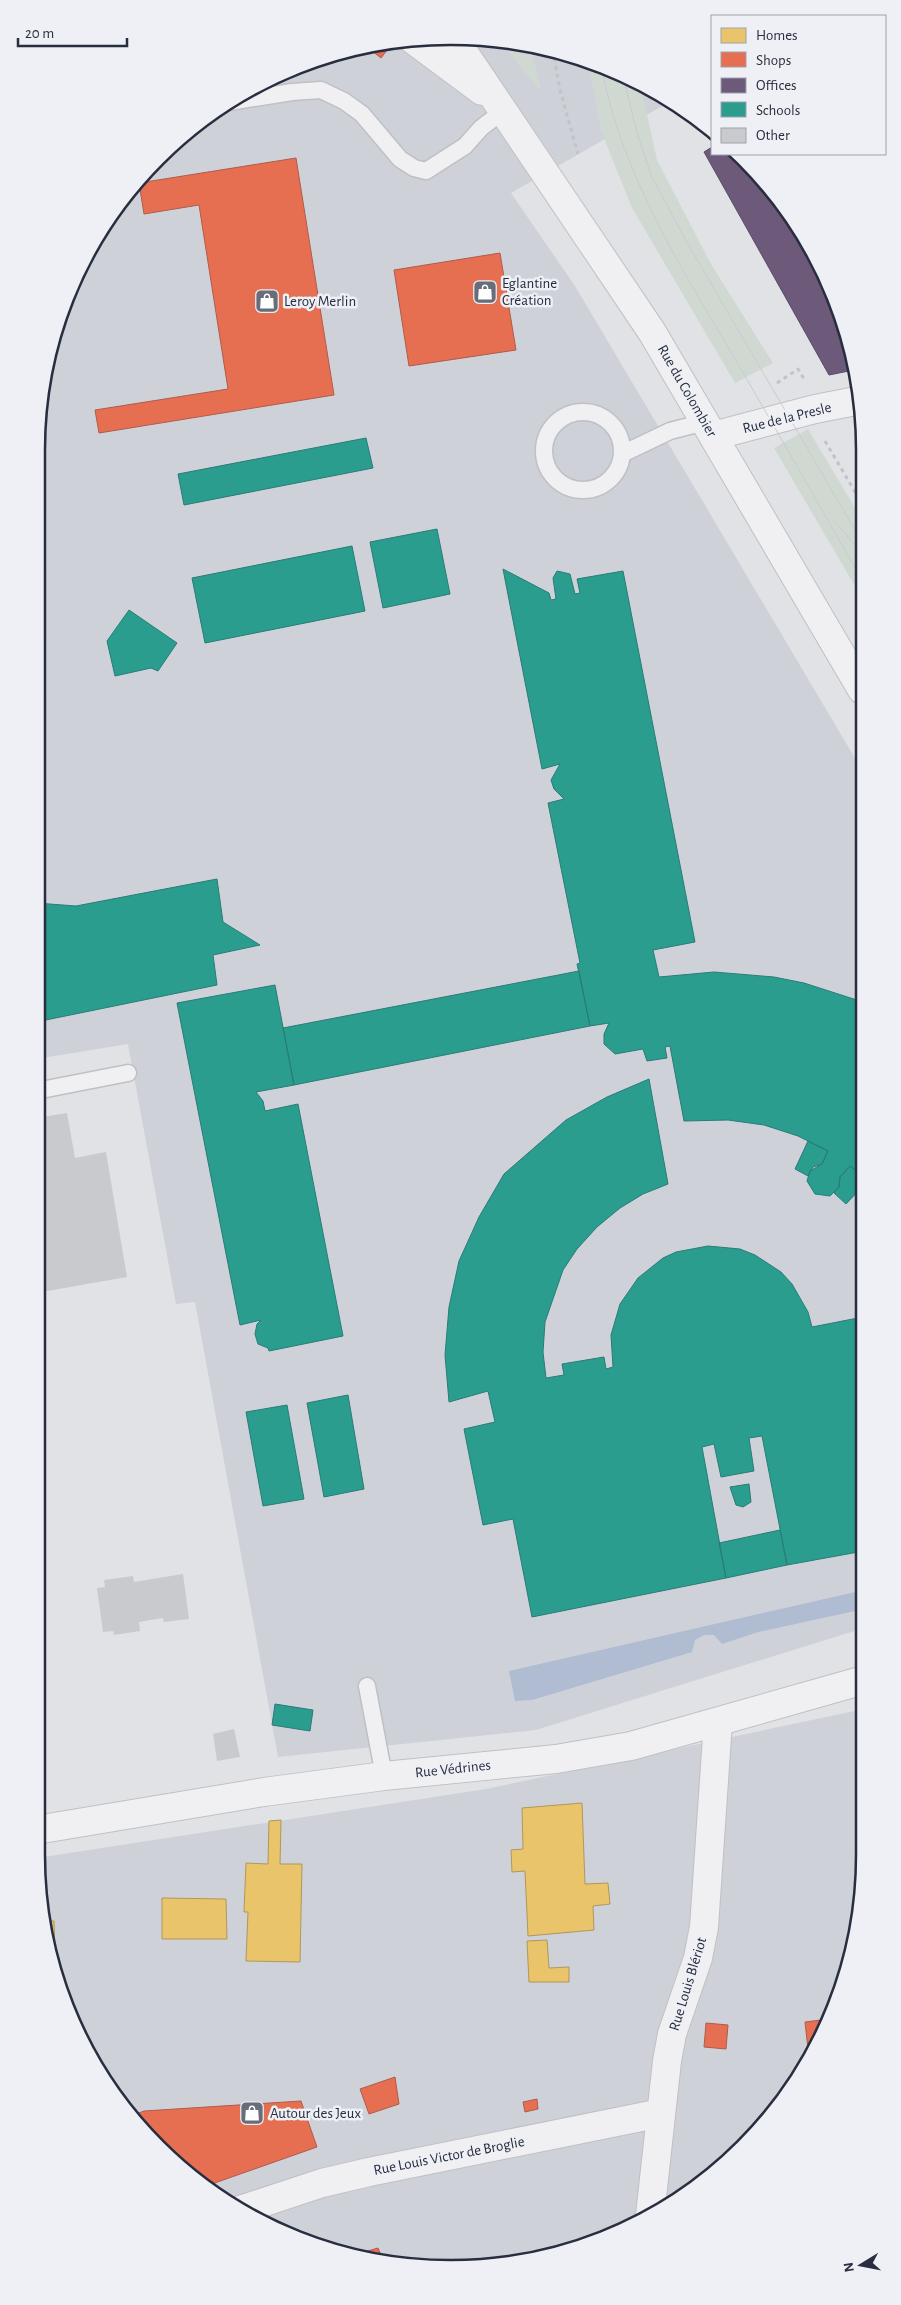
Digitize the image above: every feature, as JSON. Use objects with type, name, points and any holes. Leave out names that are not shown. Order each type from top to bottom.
[{"type":"street","name":"Rue du Colombier","points":[[459,45],[652,332],[856,680]]},
{"type":"street","name":"Rue du Colombier","points":[[421,46],[499,106]]},
{"type":"street","name":"Rue de la Presle","points":[[709,429],[853,402]]},
{"type":"street","name":"Rue Védrines","points":[[45,1828],[264,1792],[384,1776],[556,1759],[631,1746],[856,1682]]},
{"type":"street","name":"Rue Louis Blériot","points":[[651,2207],[672,2034],[698,1958],[704,1927],[718,1722]]},
{"type":"street","name":"Rue Louis Victor de Broglie","points":[[250,2207],[322,2183],[369,2172],[661,2113]]},
{"type":"lane","points":[[248,99],[292,92],[322,90],[344,100],[362,114],[400,159],[414,168],[426,171],[465,146],[499,106]]},
{"type":"lane","points":[[622,454],[621,441],[615,429],[606,419],[594,414],[575,414],[557,422],[549,433],[545,445],[545,458],[550,471],[559,481],[571,488],[584,490],[597,487],[608,481],[616,473],[622,454],[670,431],[709,429]]},
{"type":"lane","points":[[45,1089],[128,1072]]},
{"type":"lane","points":[[367,1686],[384,1776]]},
{"type":"path","points":[[554,59],[578,154]]},
{"type":"path","points":[[824,439],[856,493]]},
{"type":"shaded area","points":[[450,45],[503,48],[555,59],[581,67],[606,76],[653,99],[663,105],[511,193],[575,286],[856,760],[856,1630],[536,1730],[278,1757],[195,1302],[176,1304],[128,1044],[45,1058],[46,424],[48,398],[59,346],[76,295],[99,248],[113,225],[146,183],[183,146],[204,129],[225,113],[271,87],[295,76],[346,59],[398,48],[424,46]]},
{"type":"shaded area","points":[[506,48],[533,54],[541,91]]},
{"type":"shaded area","points":[[590,70],[642,93],[657,160],[711,264],[773,363],[735,383],[632,208],[601,131]]},
{"type":"shaded area","points":[[808,429],[856,510],[856,588],[774,448]]},
{"type":"shaded area","points":[[856,1711],[856,1854],[853,1907],[842,1959],[834,1985],[825,2010],[802,2057],[788,2080],[755,2122],[718,2159],[697,2176],[676,2192],[630,2218],[606,2229],[555,2246],[503,2257],[477,2259],[450,2260],[398,2257],[346,2246],[320,2238],[295,2229],[248,2206],[204,2176],[164,2141],[129,2101],[99,2057],[76,2010],[59,1959],[48,1907],[45,1857],[486,1789]]},
{"type":"water","points":[[856,1592],[856,1611],[758,1632],[722,1644],[714,1635],[704,1635],[695,1640],[692,1652],[532,1700],[515,1701],[509,1671]]},
{"type":"building: Homes","points":[[582,1803],[585,1884],[608,1883],[610,1904],[593,1906],[594,1930],[528,1936],[525,1871],[512,1872],[511,1850],[523,1849],[522,1808]]},
{"type":"building: Homes","points":[[281,1820],[280,1864],[302,1864],[300,1962],[246,1961],[248,1912],[244,1912],[246,1863],[268,1864],[269,1821]]},
{"type":"building: Homes","points":[[162,1898],[226,1899],[227,1939],[162,1939]]},
{"type":"building: Homes","points":[[51,1921],[54,1921],[55,1941]]},
{"type":"building: Homes","points":[[547,1940],[549,1968],[569,1967],[569,1982],[529,1982],[527,1941]]},
{"type":"building: Shops","points":[[387,50],[381,58],[374,52]]},
{"type":"building: Shops","name":"Leroy Merlin","points":[[296,158],[334,395],[99,433],[95,410],[228,389],[199,205],[144,214],[140,190],[147,182]]},
{"type":"building: Shops","points":[[500,253],[516,350],[409,366],[394,270]]},
{"type":"building: Shops","points":[[820,2020],[808,2046],[805,2022]]},
{"type":"building: Shops","points":[[706,2023],[728,2025],[726,2049],[704,2047]]},
{"type":"building: Shops","points":[[395,2077],[399,2104],[369,2114],[360,2089]]},
{"type":"building: Shops","points":[[537,2099],[538,2109],[525,2112],[523,2102]]},
{"type":"building: Shops","points":[[301,2101],[317,2147],[214,2183],[164,2141],[139,2113],[144,2111]]},
{"type":"building: Shops","points":[[378,2248],[380,2254],[371,2252],[367,2251]]},
{"type":"building: Offices","points":[[711,148],[711,155],[728,155],[755,183],[788,225],[802,248],[825,295],[842,346],[848,371],[829,375],[704,152]]},
{"type":"building: Schools","points":[[366,438],[373,468],[184,505],[178,474]]},
{"type":"building: Schools","points":[[437,529],[450,594],[383,608],[370,542]]},
{"type":"building: Schools","points":[[352,546],[365,611],[205,643],[192,578]]},
{"type":"building: Schools","points":[[503,569],[549,593],[551,600],[556,599],[553,578],[557,571],[570,574],[575,594],[580,593],[577,579],[623,571],[695,942],[653,950],[659,977],[714,972],[774,977],[804,983],[856,1000],[856,1171],[850,1166],[840,1177],[839,1187],[830,1196],[815,1194],[807,1181],[810,1171],[822,1164],[828,1151],[798,1136],[764,1125],[728,1120],[684,1121],[670,1046],[665,1047],[667,1058],[647,1061],[643,1049],[615,1054],[604,1044],[604,1034],[609,1023],[590,1026],[577,964],[580,963],[548,803],[564,799],[554,789],[551,780],[560,764],[542,769]]},
{"type":"building: Schools","points":[[129,610],[177,643],[158,671],[151,668],[115,676],[107,641]]},
{"type":"building: Schools","points":[[217,879],[223,922],[260,945],[213,955],[217,985],[45,1020],[45,904],[76,906]]},
{"type":"building: Schools","points":[[579,971],[590,1026],[294,1085],[283,1028]]},
{"type":"building: Schools","points":[[275,985],[294,1085],[256,1092],[263,1101],[265,1111],[298,1104],[343,1336],[269,1351],[268,1348],[258,1344],[255,1334],[257,1324],[261,1320],[240,1325],[177,1003]]},
{"type":"building: Schools","points":[[649,1079],[668,1184],[643,1194],[620,1208],[597,1227],[577,1249],[563,1270],[545,1322],[543,1352],[546,1378],[564,1375],[562,1364],[604,1357],[606,1369],[613,1367],[611,1335],[620,1304],[638,1278],[663,1258],[676,1252],[708,1246],[740,1249],[755,1255],[781,1272],[792,1284],[808,1312],[812,1327],[856,1318],[856,1552],[787,1565],[762,1436],[749,1438],[754,1471],[721,1477],[714,1444],[702,1447],[726,1578],[532,1617],[513,1519],[483,1525],[464,1429],[495,1422],[488,1391],[449,1402],[445,1355],[449,1307],[459,1261],[479,1217],[504,1174],[566,1120],[607,1097]]},
{"type":"building: Schools","points":[[808,1141],[828,1151],[822,1164],[813,1167],[808,1176],[795,1169]]},
{"type":"building: Schools","points":[[850,1166],[856,1171],[856,1193],[846,1204],[834,1193],[839,1187],[840,1177]]},
{"type":"building: Schools","points":[[348,1395],[364,1489],[324,1497],[307,1403]]},
{"type":"building: Schools","points":[[287,1405],[304,1499],[263,1506],[246,1412]]},
{"type":"building: Schools","points":[[749,1484],[751,1502],[743,1507],[736,1505],[730,1487]]},
{"type":"building: Schools","points":[[780,1530],[787,1565],[726,1578],[719,1543]]},
{"type":"building: Schools","points":[[275,1704],[313,1710],[310,1731],[272,1725]]},
{"type":"building: Other","points":[[67,1113],[75,1158],[106,1152],[127,1277],[45,1291],[45,1117]]},
{"type":"building: Other","points":[[183,1574],[189,1619],[164,1622],[163,1618],[139,1622],[140,1631],[114,1635],[113,1631],[103,1632],[97,1588],[105,1587],[104,1580],[133,1576],[134,1582]]},
{"type":"building: Other","points":[[234,1729],[240,1757],[217,1761],[213,1734]]},
{"type":"tram line","points":[[603,75],[611,109],[624,147],[656,219],[674,254],[856,570]]},
{"type":"tram line","points":[[625,85],[637,133],[651,175],[685,239],[856,532]]},
{"type":"tram line","points":[[834,521],[856,546]]},
{"type":"place","name":"Eglantine Création","points":[[485,292]]},
{"type":"place","name":"Leroy Merlin","points":[[267,301]]},
{"type":"place","name":"Autour des Jeux","points":[[252,2113]]}]
